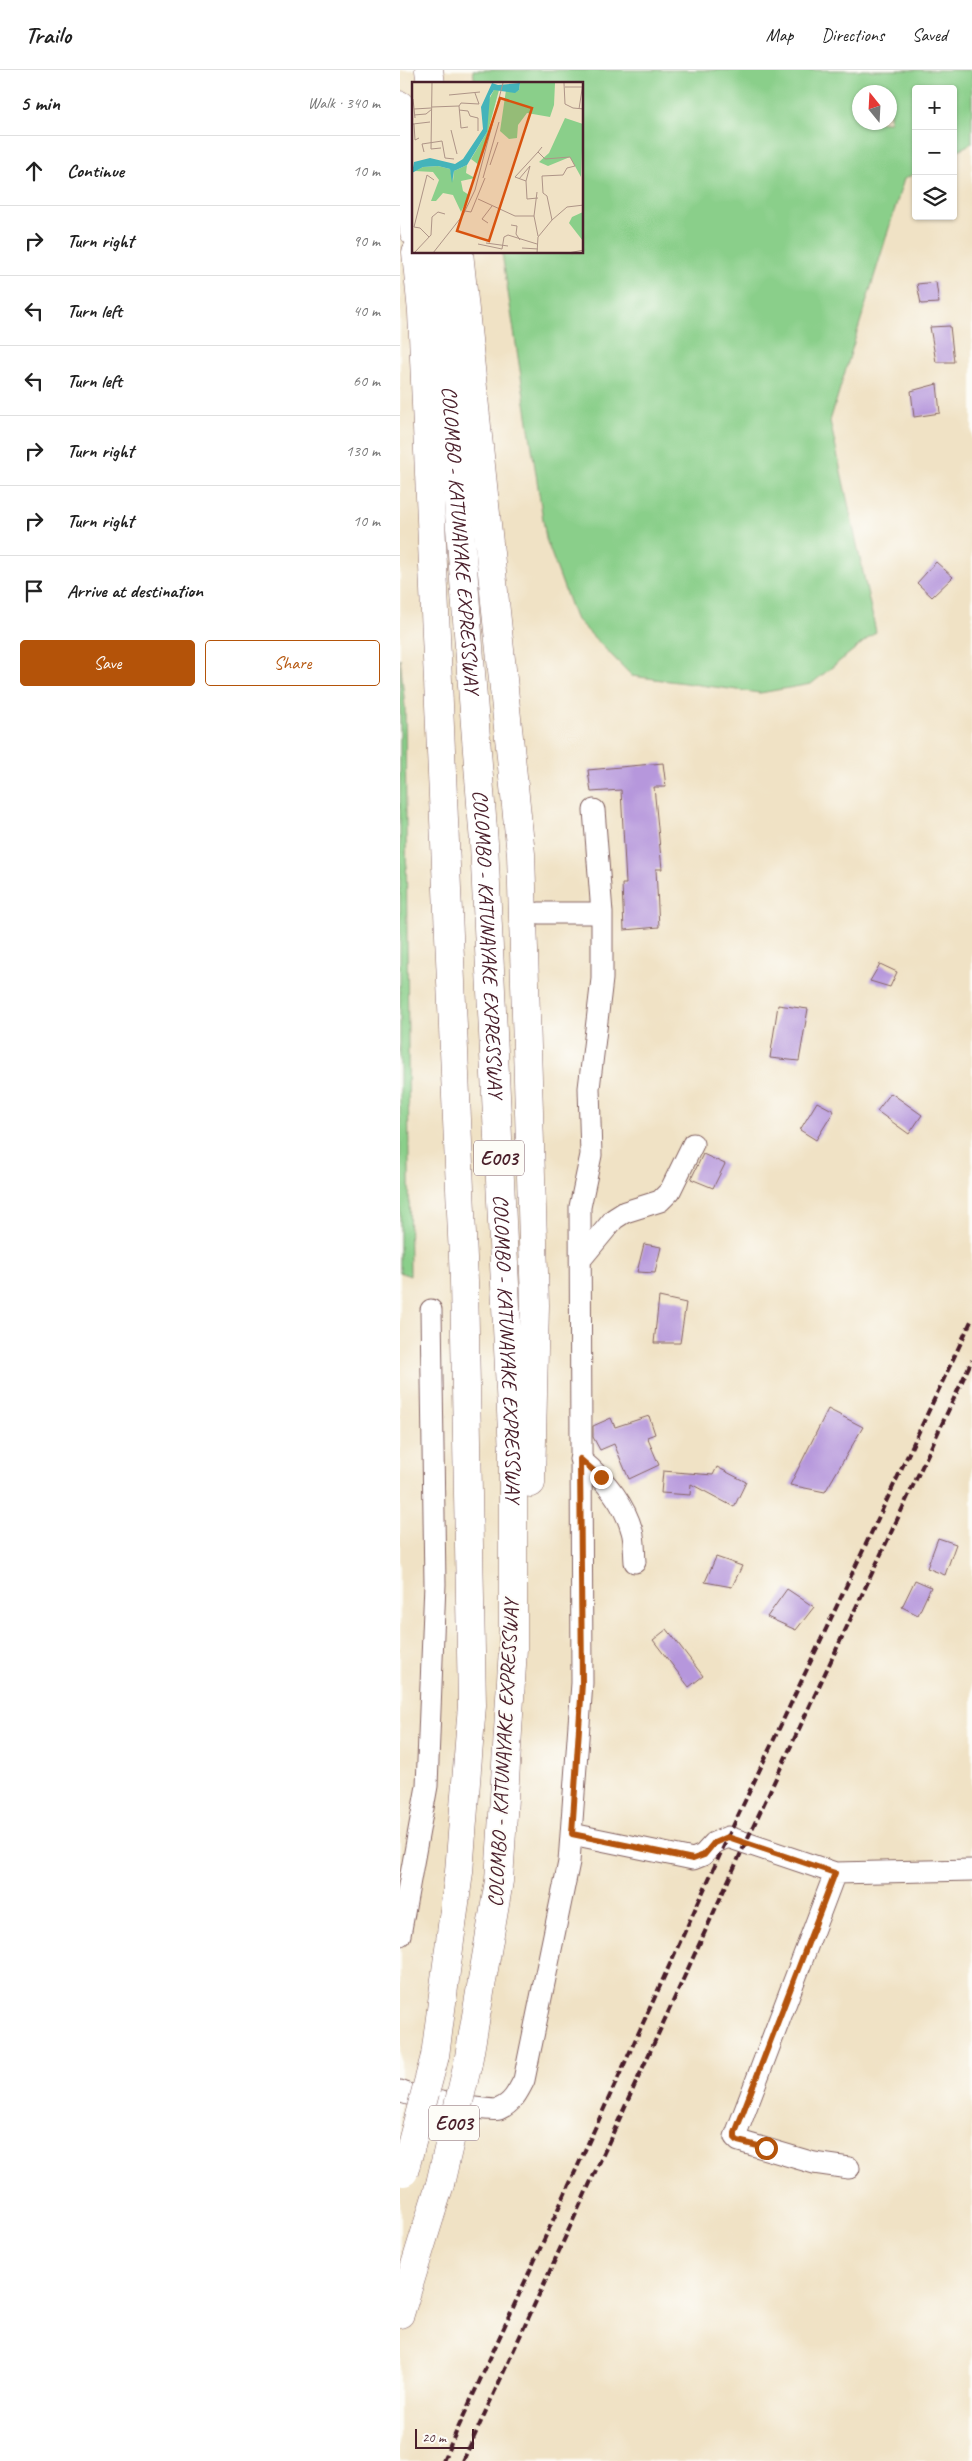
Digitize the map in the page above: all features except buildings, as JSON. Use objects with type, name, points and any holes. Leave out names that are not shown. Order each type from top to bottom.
[{"type":"highway","points":[[400,104],[412,214]]},
{"type":"highway","name":"COLOMBO - KATUNAYAKE EXPRESSWAY","points":[[402,2179],[435,2056],[459,1872],[472,1705],[464,1261],[423,322],[416,254]]},
{"type":"highway","name":"COLOMBO - KATUNAYAKE EXPRESSWAY","points":[[400,2314],[440,2184],[468,2063],[500,1881],[512,1667],[512,1443],[484,843],[439,254]]},
{"type":"highway","points":[[448,254],[502,855],[520,1406],[513,1576]]},
{"type":"highway","points":[[460,254],[498,458],[539,913],[549,1126],[548,1196],[546,1305],[531,1463]]},
{"type":"highway","points":[[460,254],[521,854],[535,1305],[530,1513],[512,1667]]},
{"type":"street","points":[[400,2091],[482,2110],[498,2110],[514,2099],[524,2080],[569,1862],[582,1683],[580,1207],[591,1154],[589,1088],[602,980],[602,913],[594,810]]},
{"type":"street","points":[[539,913],[602,913]]},
{"type":"street","points":[[581,1259],[614,1220],[625,1212],[660,1201],[670,1191],[693,1144]]},
{"type":"street","points":[[400,1935],[427,1786],[428,1767],[435,1584],[431,1310]]},
{"type":"street","points":[[580,1459],[601,1477],[619,1501],[632,1532],[635,1562]]},
{"type":"street","points":[[572,1834],[693,1859],[704,1855],[714,1843],[728,1837],[835,1873],[972,1870]]},
{"type":"street","points":[[835,1873],[735,2138],[738,2141],[814,2163],[849,2168]]},
{"type":"green space","points":[[473,70],[972,70],[972,143],[957,151],[957,85],[912,85],[912,175],[904,179],[830,421],[876,632],[811,684],[760,693],[632,676],[575,618],[546,539],[502,254],[584,254],[584,82],[475,82]]},
{"type":"green space","points":[[400,658],[405,707],[410,1276],[400,1272]]},
{"type":"railway","points":[[443,2461],[728,1837],[972,1319]]},
{"type":"railway","points":[[463,2461],[745,1844],[972,1360]]},
{"type":"route","points":[[601,1477],[580,1459],[582,1683],[572,1834],[675,1857],[693,1859],[704,1855],[714,1843],[728,1837],[835,1873],[735,2133],[735,2138],[738,2141],[766,2148]]}]
